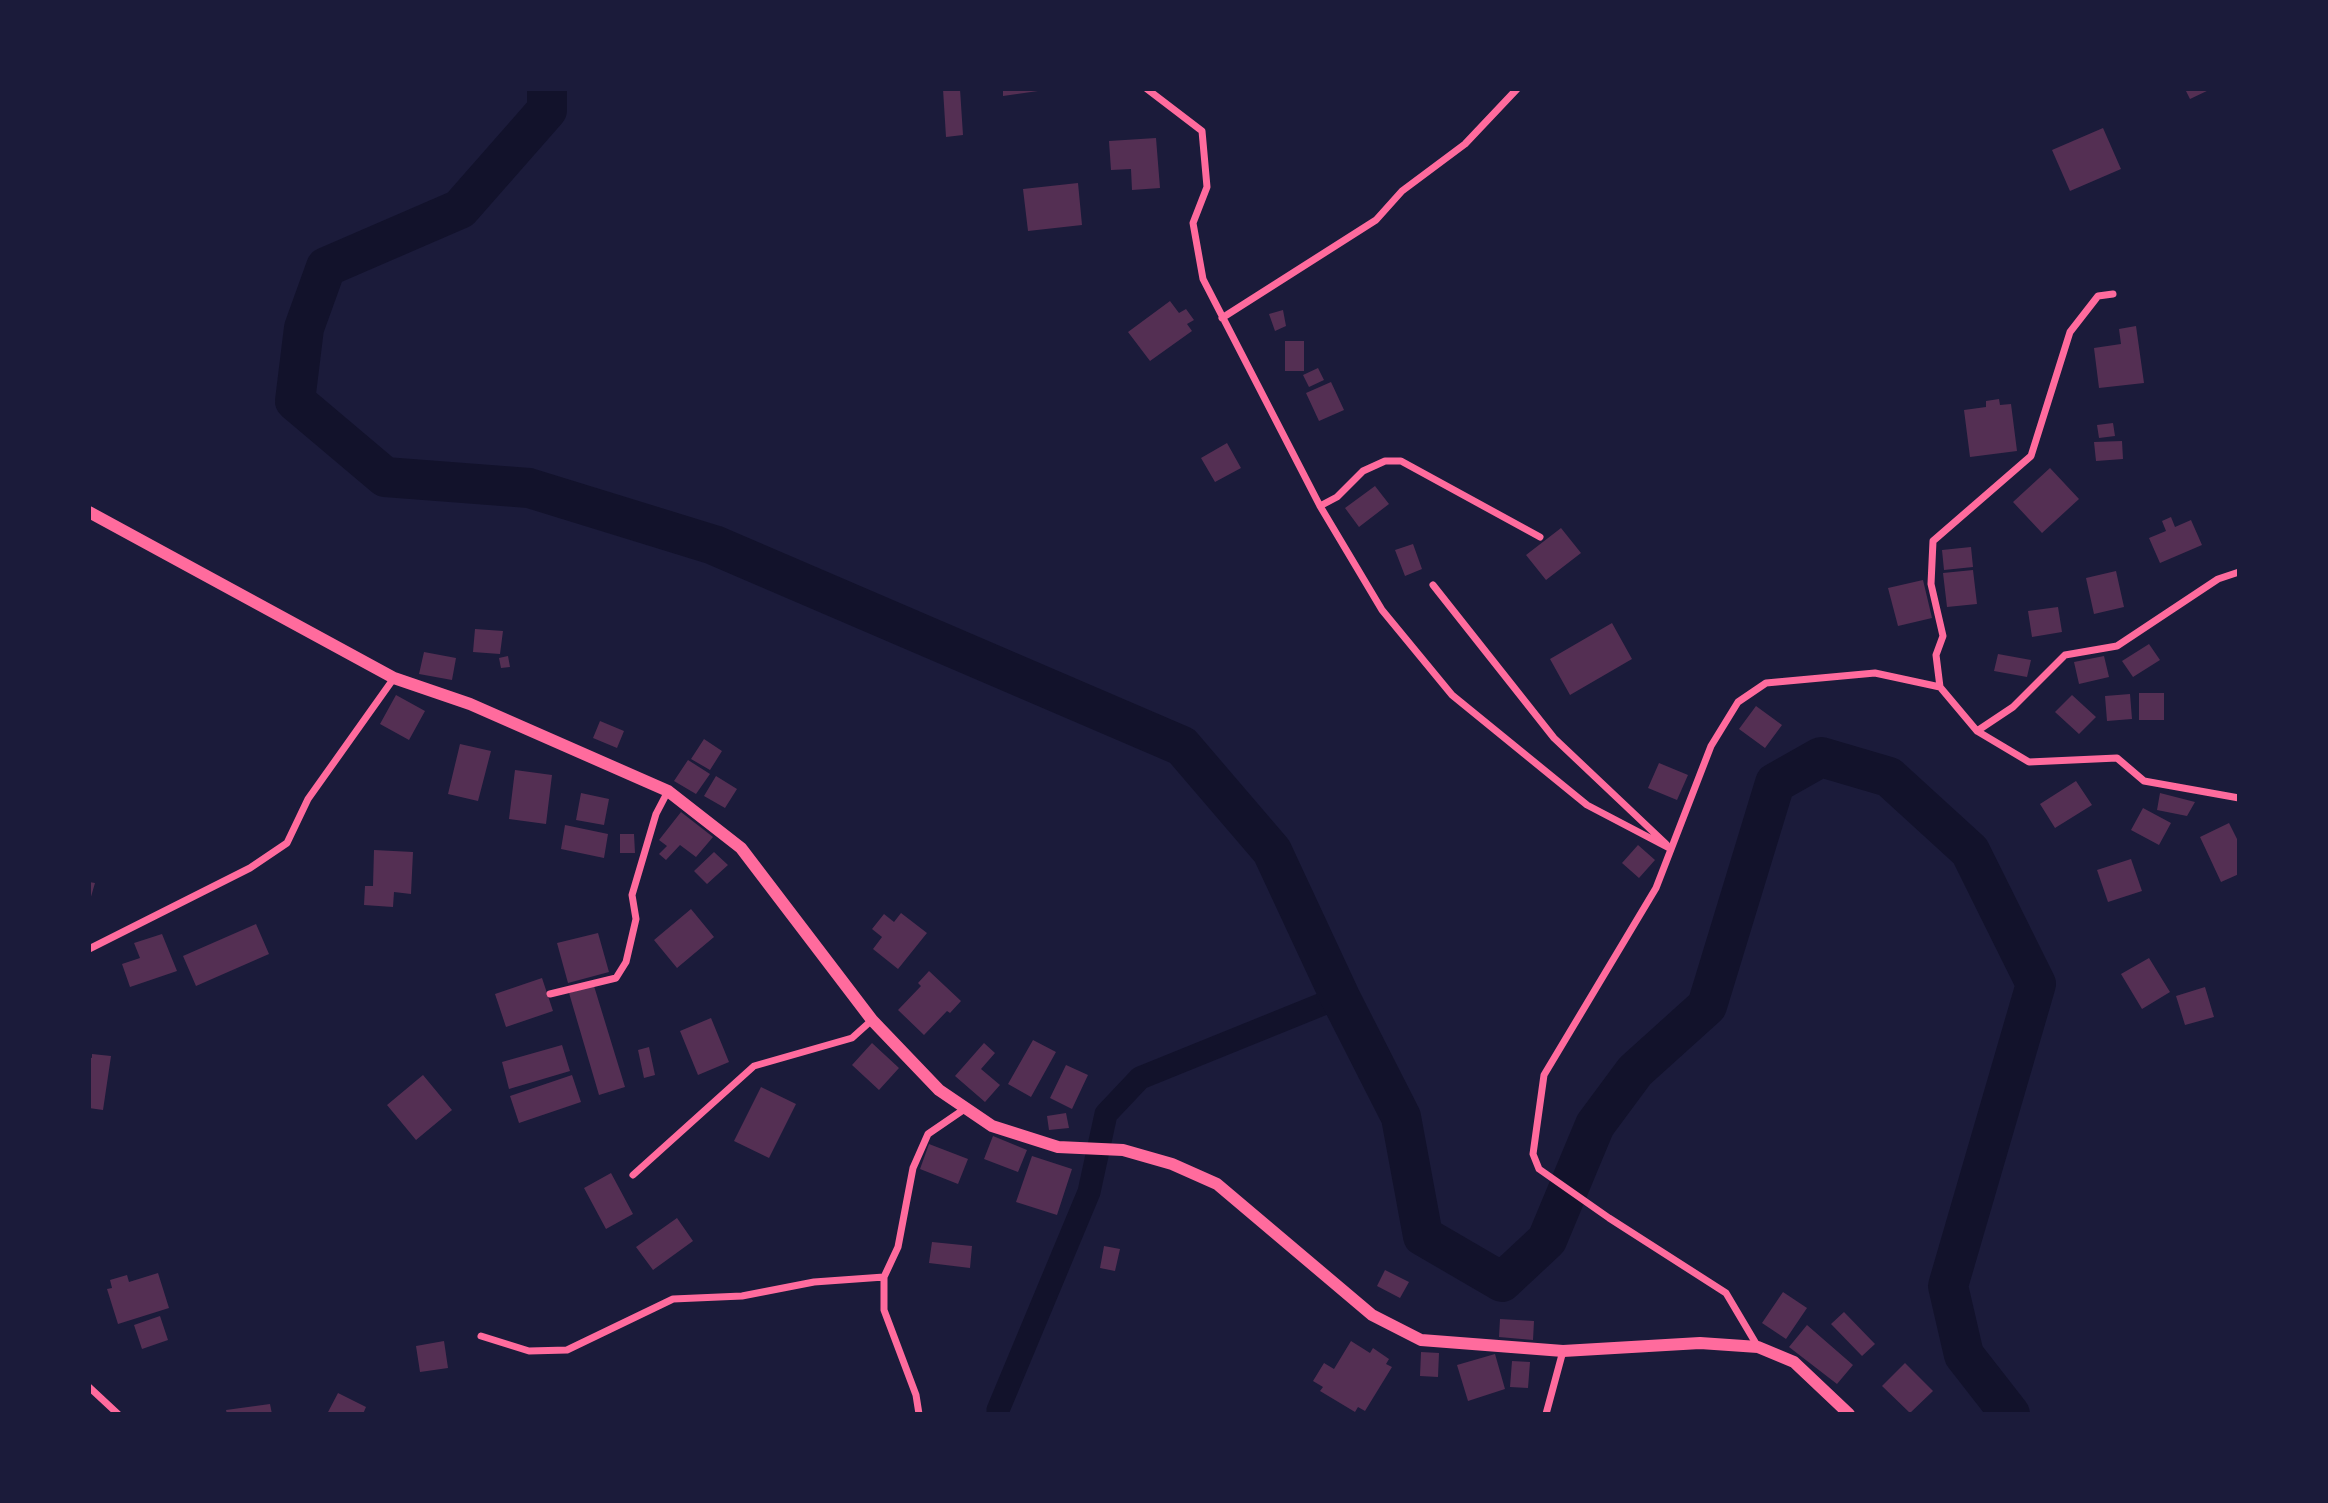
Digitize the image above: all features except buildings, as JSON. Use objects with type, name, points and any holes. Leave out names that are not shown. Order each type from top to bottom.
[{"type":"street","points":[[1147,89],[1202,131],[1207,187],[1193,223],[1203,279],[1320,506],[1382,610],[1452,695],[1587,805],[1671,849]]},
{"type":"street","points":[[1222,318],[1376,220],[1402,191],[1465,144],[1517,89]]},
{"type":"street","points":[[2113,294],[2098,296],[2070,332],[2031,456],[1933,541],[1931,584],[1942,636],[1936,655],[1940,687],[1977,731],[2028,762],[2118,758],[2144,781],[2239,798]]},
{"type":"street","points":[[1320,506],[1337,497],[1363,471],[1385,461],[1401,461],[1540,537]]},
{"type":"street","points":[[89,512],[394,678],[470,704],[668,791],[741,848],[872,1020],[939,1090],[992,1126],[1058,1147],[1123,1150],[1172,1164],[1217,1184],[1372,1315],[1421,1340],[1563,1351],[1700,1343],[1758,1347],[1794,1362],[1849,1414]]},
{"type":"street","points":[[1977,731],[2013,707],[2065,655],[2117,646],[2218,579],[2239,572]]},
{"type":"street","points":[[1433,585],[1554,738],[1671,849]]},
{"type":"street","points":[[1758,1347],[1726,1293],[1609,1218],[1539,1169],[1533,1154],[1544,1075],[1656,888],[1711,746],[1738,702],[1766,683],[1875,673],[1940,687]]},
{"type":"street","points":[[89,949],[250,868],[287,842],[309,799],[394,678]]},
{"type":"street","points":[[550,994],[616,978],[626,962],[636,919],[632,895],[656,814],[668,791]]},
{"type":"street","points":[[633,1175],[754,1066],[852,1038],[872,1020]]},
{"type":"street","points":[[919,1414],[916,1395],[884,1310],[884,1277],[898,1247],[913,1168],[928,1135],[966,1108]]},
{"type":"street","points":[[481,1336],[529,1351],[567,1350],[673,1299],[743,1296],[814,1282],[884,1277]]},
{"type":"street","points":[[1546,1414],[1563,1351]]},
{"type":"street","points":[[89,1387],[118,1414]]},
{"type":"waterway","points":[[547,89],[547,110],[460,209],[326,267],[304,328],[295,401],[385,477],[529,488],[714,545],[1182,746],[1272,851],[1340,997],[1401,1117],[1423,1236],[1502,1282],[1547,1240],[1595,1125],[1635,1071],[1707,1006],[1775,783],[1821,757],[1889,777],[1970,851],[2036,984],[1948,1286],[1964,1355],[2010,1414]]},
{"type":"waterway","points":[[998,1414],[1089,1192],[1106,1114],[1140,1078],[1340,997]]}]
